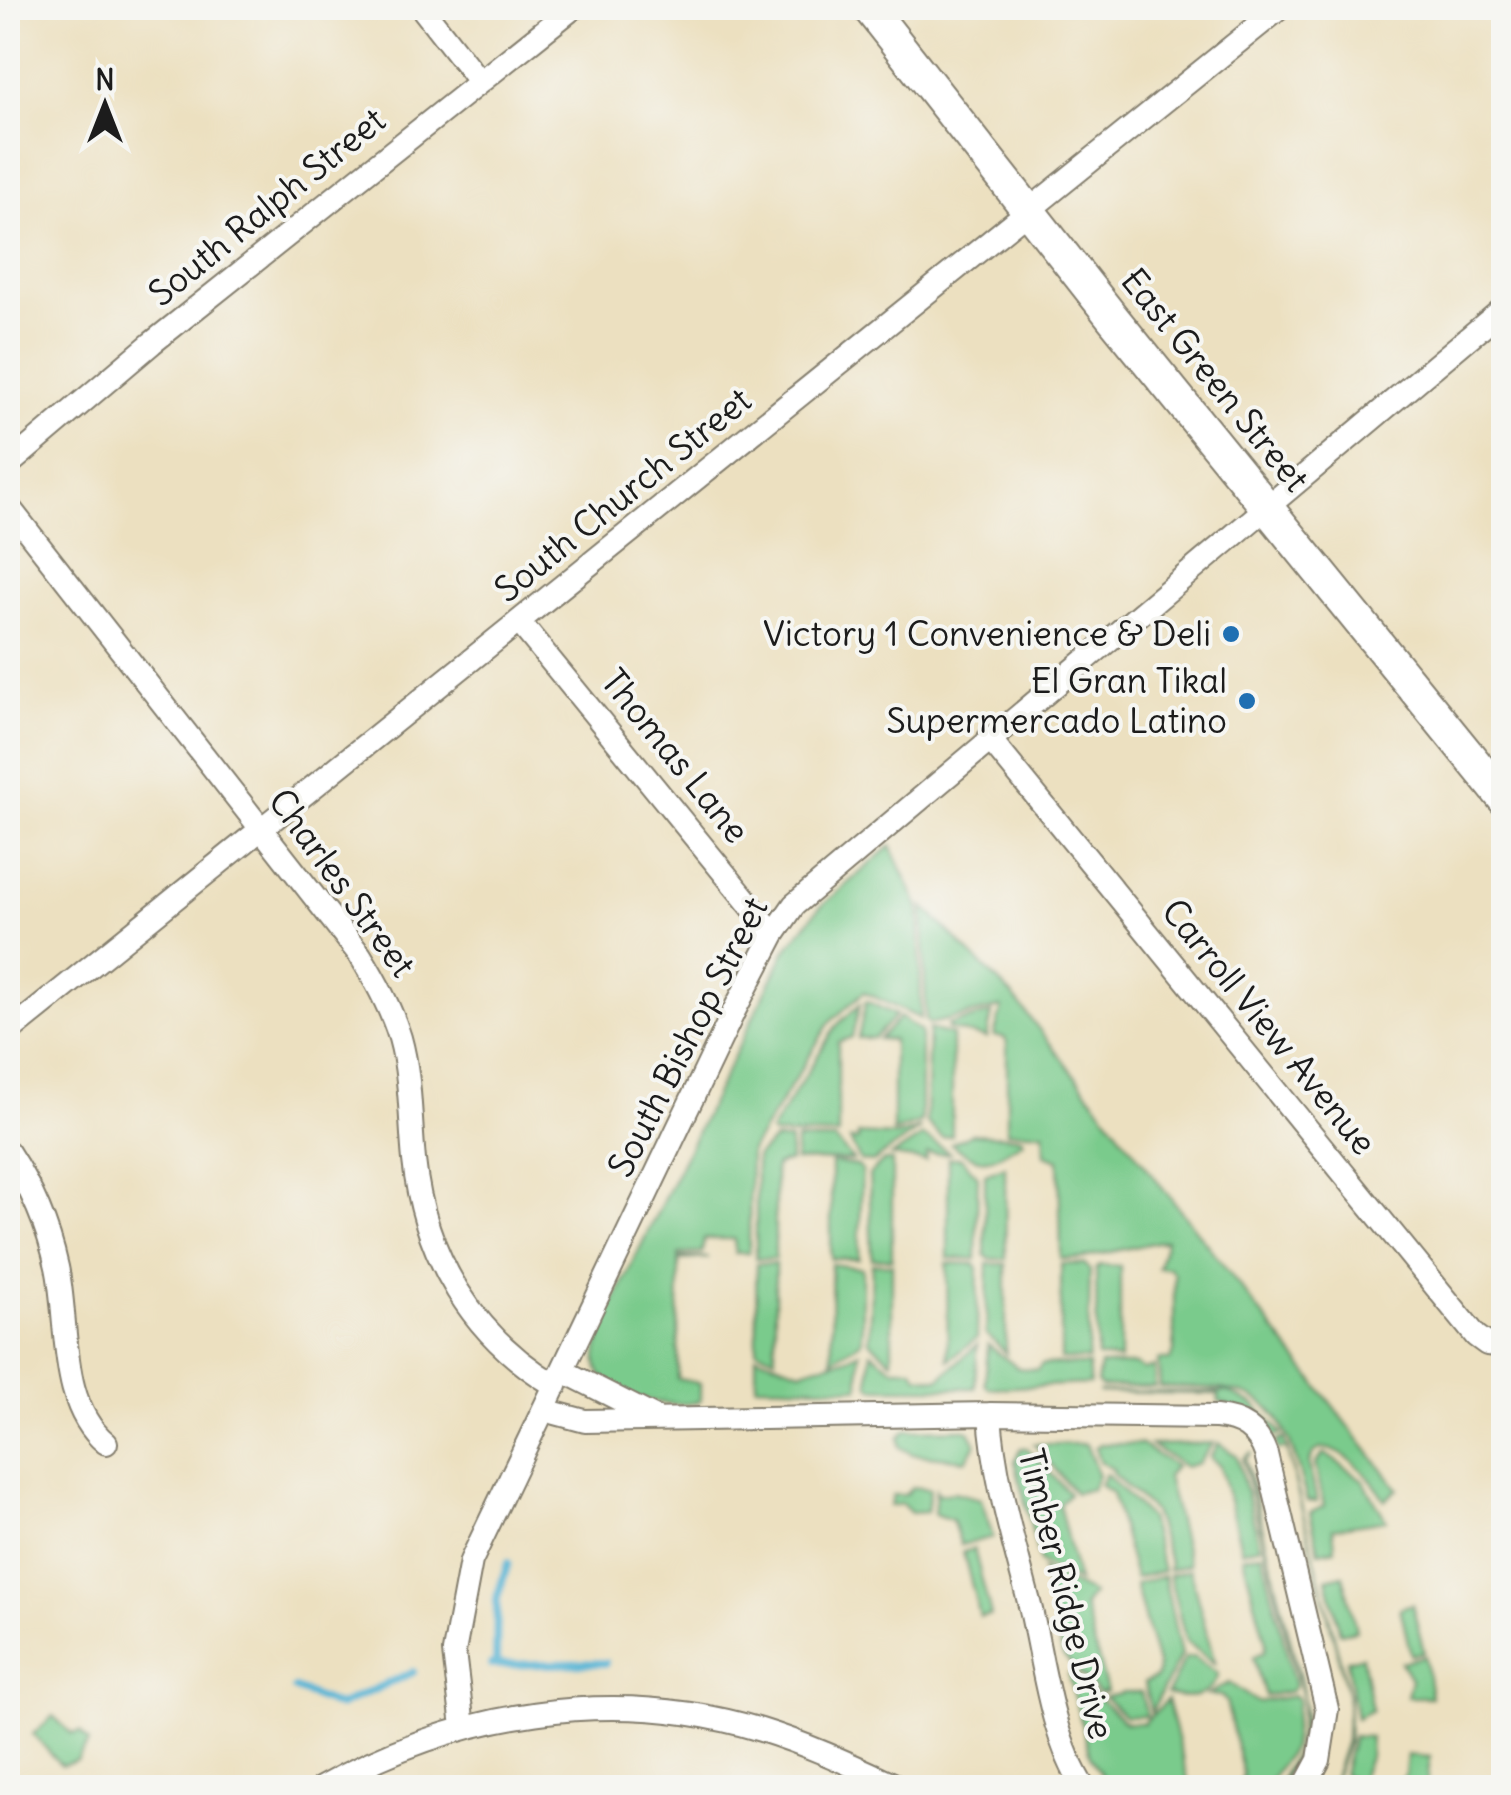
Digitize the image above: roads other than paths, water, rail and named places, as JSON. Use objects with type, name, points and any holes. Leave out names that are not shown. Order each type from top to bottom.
[{"type":"street","points":[[422,8],[479,82]]},
{"type":"street","name":"South Ralph Street","points":[[8,465],[573,8]]},
{"type":"street","name":"East Green Street","points":[[869,8],[1504,799]]},
{"type":"street","name":"South Church Street","points":[[8,1033],[1280,8]]},
{"type":"street","name":"South Bishop Street","points":[[463,1727],[454,1652],[462,1597],[490,1518],[774,934],[794,905],[1504,308]]},
{"type":"street","name":"Charles Street","points":[[8,506],[360,955],[391,1014],[407,1076],[421,1205],[448,1275],[487,1333],[511,1356],[559,1378]]},
{"type":"street","name":"Thomas Lane","points":[[520,622],[774,934]]},
{"type":"street","name":"Carroll View Avenue","points":[[989,738],[1476,1336],[1488,1344],[1504,1346]]},
{"type":"street","points":[[8,1152],[34,1200],[51,1245],[79,1408],[106,1443]]},
{"type":"street","name":"Timber Ridge Drive","points":[[559,1378],[657,1418]]},
{"type":"street","name":"Timber Ridge Drive","points":[[544,1410],[585,1420],[990,1414],[1216,1416],[1236,1420],[1256,1434],[1266,1454],[1327,1709],[1319,1760],[1304,1788]]},
{"type":"street","name":"Timber Ridge Drive","points":[[990,1414],[999,1478],[1046,1676],[1063,1739],[1084,1788]]},
{"type":"street","points":[[321,1788],[406,1746],[463,1727],[567,1709],[680,1712],[760,1730],[902,1788]]},
{"type":"waterway","points":[[496,1665],[497,1598],[508,1563]]},
{"type":"waterway","points":[[491,1665],[605,1663]]},
{"type":"waterway","points":[[295,1689],[338,1706],[413,1672]]},
{"type":"place","name":"Victory 1 Convenience & Deli","points":[[1231,634]]},
{"type":"place","name":"El Gran Tikal Supermercado Latino","points":[[1247,701]]}]
